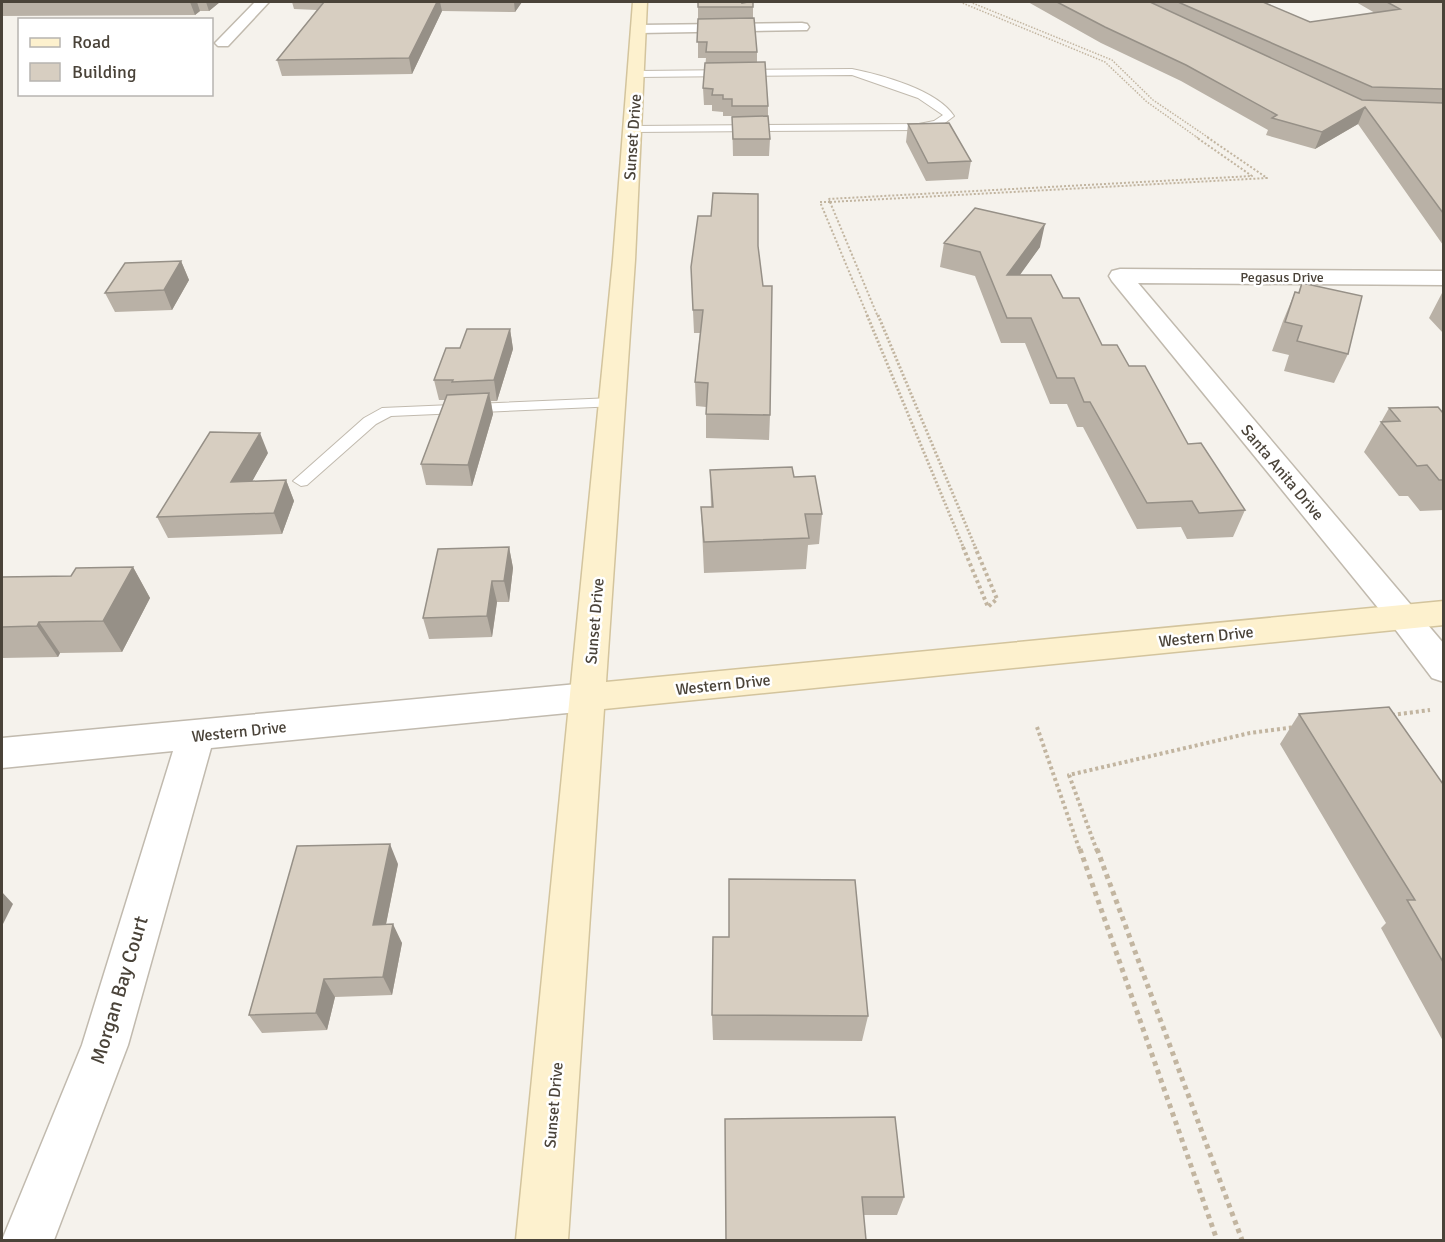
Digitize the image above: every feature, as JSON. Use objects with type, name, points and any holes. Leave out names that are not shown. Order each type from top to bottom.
[{"type":"main road","name":"Sunset Drive","points":[[542,1240],[612,403],[640,15]]},
{"type":"main road","name":"Western Drive","points":[[588,697],[1443,614]]},
{"type":"street","points":[[222,43],[262,2]]},
{"type":"street","points":[[640,15],[802,27]]},
{"type":"street","name":"Pegasus Drive","points":[[1120,276],[1443,278]]},
{"type":"street","name":"Santa Anita Drive","points":[[1120,276],[1404,617],[1443,669]]},
{"type":"street","name":"Western Drive","points":[[2,753],[588,697]]},
{"type":"street","name":"Morgan Bay Court","points":[[28,1240],[105,1045],[195,735]]},
{"type":"lane","points":[[633,129],[919,128],[938,124],[949,116],[946,109],[934,102],[873,76],[852,72],[637,74]]},
{"type":"lane","points":[[301,481],[370,421],[388,411],[612,403]]},
{"type":"path","points":[[960,2],[1105,62],[1147,102],[1252,176],[828,199],[830,202],[997,599],[988,607],[820,202],[830,202],[1267,178],[1153,100],[1112,60],[970,2]]},
{"type":"path","points":[[1380,716],[1430,710]]},
{"type":"path","points":[[1037,727],[1217,1240]]},
{"type":"path","points":[[1242,1240],[1070,775],[1250,733],[1298,727]]},
{"type":"building","points":[[324,2],[437,2],[409,58],[277,60]]},
{"type":"building","points":[[698,2],[753,2],[753,7],[698,7]]},
{"type":"building","points":[[1057,2],[1150,2],[1362,100],[1443,103],[1443,213],[1365,107],[1322,132],[1272,118],[1277,115],[1186,65]]},
{"type":"building","points":[[1178,2],[1263,2],[1310,22],[1400,9],[1387,2],[1443,2],[1443,89],[1372,87]]},
{"type":"building","points":[[754,18],[757,52],[706,52],[707,42],[697,42],[698,19]]},
{"type":"building","points":[[765,62],[768,106],[732,106],[732,99],[723,99],[723,95],[712,95],[713,89],[703,88],[705,63]]},
{"type":"building","points":[[768,116],[770,139],[733,139],[732,117]]},
{"type":"building","points":[[949,123],[971,161],[928,163],[908,124]]},
{"type":"building","points":[[713,193],[758,194],[758,246],[763,286],[772,286],[770,415],[706,414],[708,383],[695,382],[703,310],[693,310],[691,267],[698,216],[711,216]]},
{"type":"building","points":[[975,208],[1045,224],[1007,275],[1051,275],[1063,298],[1079,298],[1102,345],[1117,345],[1129,366],[1145,366],[1188,444],[1201,443],[1245,510],[1199,513],[1192,501],[1147,503],[1090,402],[1084,402],[1074,378],[1057,378],[1031,318],[1007,318],[980,252],[944,243]]},
{"type":"building","points":[[181,261],[164,290],[105,293],[125,263]]},
{"type":"building","points":[[1302,283],[1362,296],[1348,354],[1297,341],[1302,326],[1285,322],[1295,292],[1299,293]]},
{"type":"building","points":[[467,329],[510,329],[494,380],[452,382],[453,380],[434,380],[446,348],[460,348]]},
{"type":"building","points":[[489,393],[468,465],[421,464],[447,395]]},
{"type":"building","points":[[1438,407],[1443,413],[1443,480],[1439,480],[1427,465],[1417,466],[1381,422],[1400,421],[1389,408]]},
{"type":"building","points":[[210,432],[260,433],[231,482],[286,480],[274,513],[157,517]]},
{"type":"building","points":[[792,467],[794,477],[815,476],[822,514],[805,514],[809,538],[704,542],[701,507],[713,507],[710,470]]},
{"type":"building","points":[[509,547],[504,581],[492,581],[487,616],[423,618],[438,549]]},
{"type":"building","points":[[133,567],[103,621],[39,622],[37,626],[2,627],[2,577],[71,576],[76,568]]},
{"type":"building","points":[[1389,707],[1443,784],[1443,962],[1407,900],[1415,900],[1299,714]]},
{"type":"building","points":[[390,844],[373,925],[393,924],[383,977],[324,979],[316,1013],[249,1015],[297,846]]},
{"type":"building","points":[[729,879],[855,880],[868,1016],[712,1015],[713,937],[729,937]]},
{"type":"building","points":[[895,1117],[904,1197],[862,1197],[866,1240],[726,1240],[725,1119]]}]
